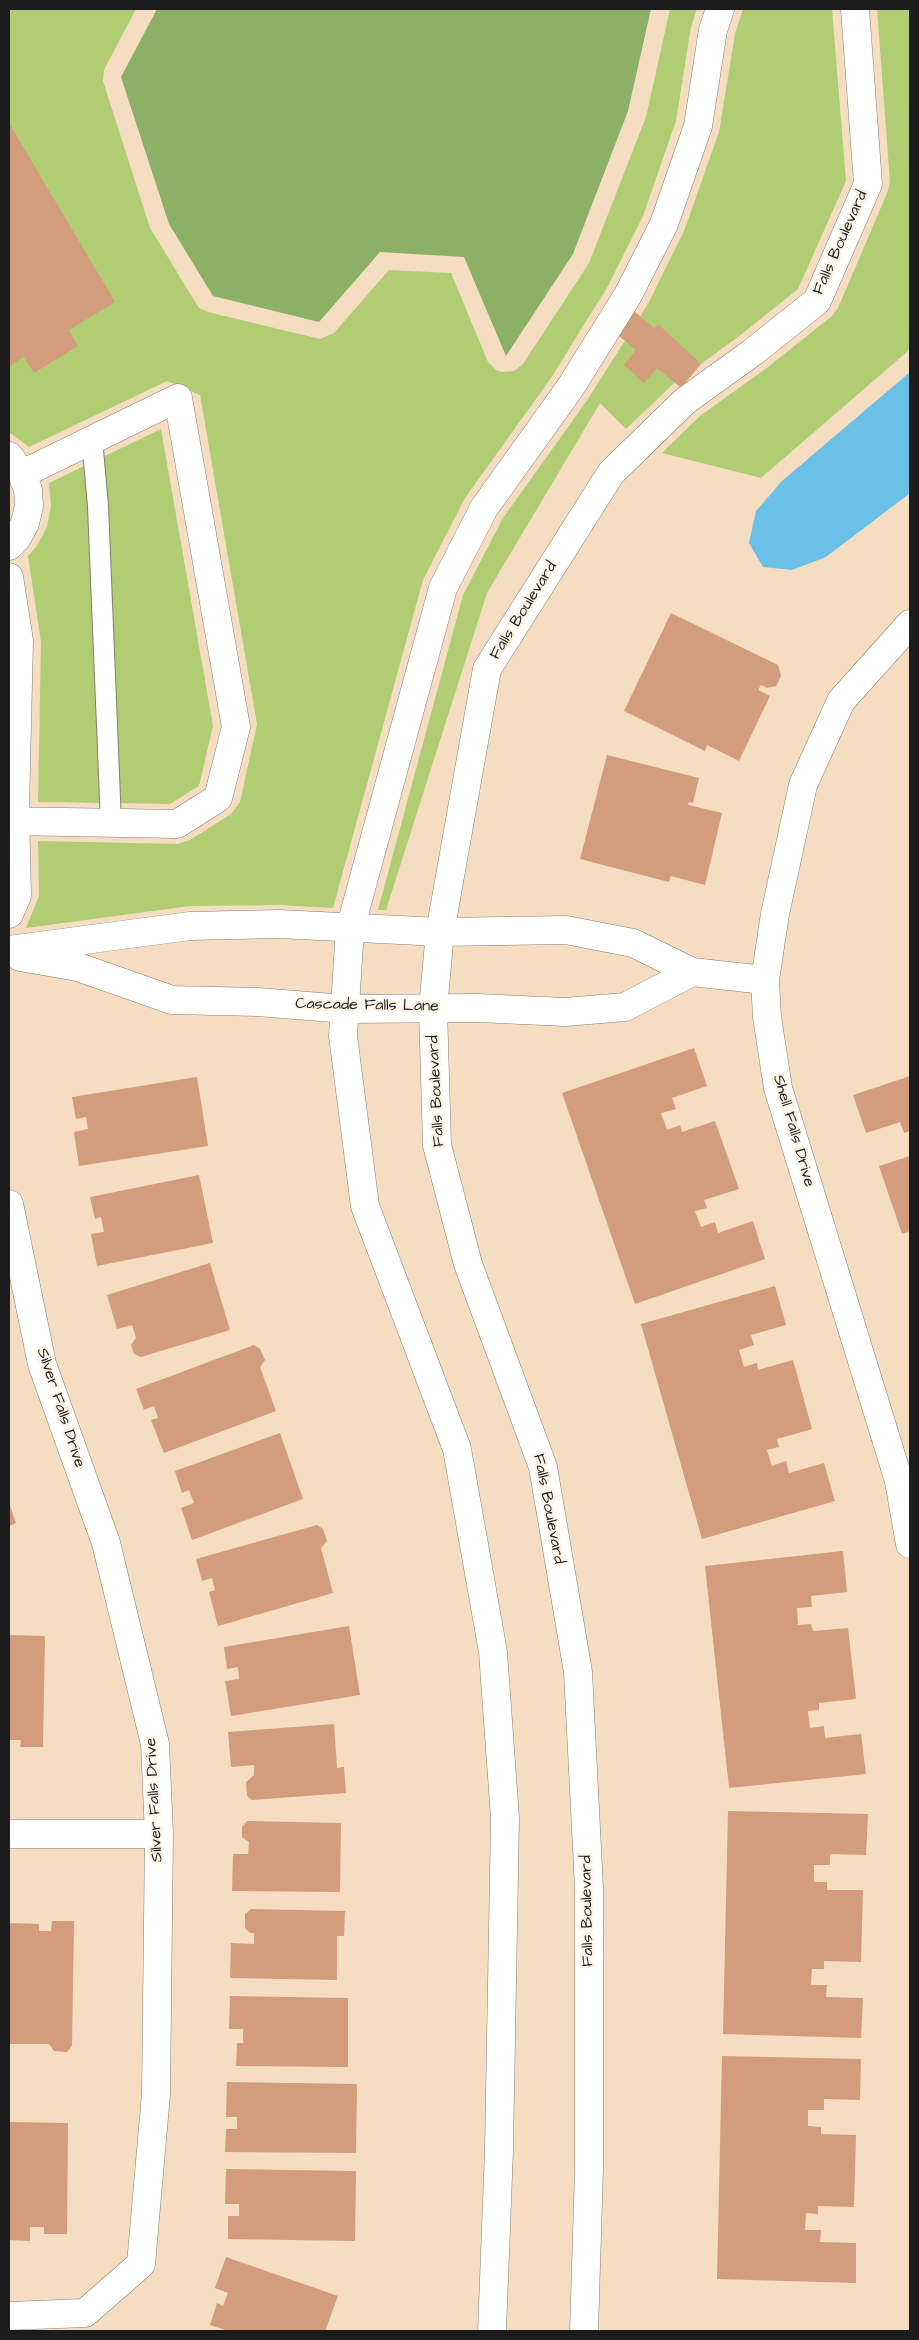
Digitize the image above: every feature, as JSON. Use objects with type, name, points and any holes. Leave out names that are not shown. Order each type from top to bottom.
[{"type":"street","points":[[492,2331],[499,2150],[505,1818],[492,1652],[457,1449],[365,1206],[343,1036],[350,929],[443,588],[484,508],[570,388],[628,295],[664,224],[698,126],[713,30],[720,9]]},
{"type":"street","name":"Falls Boulevard","points":[[584,2331],[589,2169],[589,1888],[578,1672],[543,1467],[468,1264],[437,1145],[434,1009],[440,932],[488,669],[611,473],[685,401],[753,352],[817,301],[868,184],[854,9]]},
{"type":"street","points":[[9,546],[17,538],[25,523],[29,506],[28,490],[15,465],[92,439],[178,398],[236,727],[218,798],[177,824],[12,821]]},
{"type":"street","points":[[9,577],[19,642],[12,821],[17,896],[9,914]]},
{"type":"street","name":"Shell Falls Drive","points":[[910,624],[841,702],[803,785],[775,914],[765,980],[767,1017],[778,1088],[899,1482],[910,1544]]},
{"type":"street","points":[[9,950],[190,926],[278,924],[440,932],[566,930],[633,943],[692,972],[765,980]]},
{"type":"street","name":"Cascade Falls Lane","points":[[9,955],[78,967],[172,1000],[258,1002],[345,1009],[478,1008],[565,1012],[625,1008],[692,972]]},
{"type":"street","name":"Silver Falls Drive","points":[[9,1204],[42,1364],[106,1542],[155,1744],[160,1834],[156,2094],[140,2264],[85,2313],[9,2316]]},
{"type":"street","points":[[9,1834],[160,1834]]},
{"type":"lane","points":[[92,439],[98,506],[111,823]]},
{"type":"green space","points":[[9,9],[136,9],[104,70],[103,81],[150,228],[199,308],[208,312],[320,339],[334,333],[389,270],[451,273],[488,362],[496,370],[502,372],[514,371],[523,364],[589,263],[646,117],[670,9],[697,9],[691,27],[676,121],[643,216],[608,286],[551,378],[465,498],[423,580],[333,908],[278,905],[190,906],[26,928],[39,896],[38,841],[177,844],[190,840],[231,814],[240,802],[257,724],[200,395],[167,381],[29,447],[9,432]]},
{"type":"green space","points":[[157,9],[651,9],[628,111],[573,254],[506,356],[464,257],[380,252],[319,322],[213,296],[169,224],[121,77]]},
{"type":"green space","points":[[743,9],[832,9],[846,181],[798,289],[738,337],[671,386],[626,429],[600,403],[487,593],[386,910],[378,910],[463,595],[503,518],[588,399],[648,304],[684,231],[719,132],[735,34]]},
{"type":"green space","points":[[877,9],[910,9],[910,347],[908,351],[761,478],[662,453],[700,416],[768,367],[832,316],[838,308],[888,191],[890,182]]},
{"type":"green space","points":[[161,429],[213,726],[199,786],[170,804],[38,802],[41,642],[28,556],[36,547],[47,527],[51,506],[49,483]]},
{"type":"water","points":[[910,372],[910,493],[826,557],[792,570],[763,567],[749,543],[756,511],[782,481]]},
{"type":"building","points":[[9,123],[115,302],[69,330],[78,346],[34,373],[24,357],[9,366]]},
{"type":"building","points":[[629,307],[654,328],[658,324],[701,364],[681,388],[657,368],[644,383],[624,365],[636,350],[611,329]]},
{"type":"building","points":[[671,613],[778,665],[781,676],[776,686],[767,688],[761,685],[758,690],[770,696],[739,761],[707,745],[705,751],[624,711]]},
{"type":"building","points":[[607,755],[699,778],[693,803],[689,802],[688,805],[722,813],[705,885],[671,876],[669,882],[580,859]]},
{"type":"building","points":[[694,1048],[707,1086],[672,1098],[676,1109],[661,1113],[667,1130],[680,1125],[682,1132],[715,1121],[739,1189],[704,1200],[707,1208],[695,1211],[701,1227],[715,1222],[718,1233],[753,1221],[765,1259],[635,1304],[562,1093]]},
{"type":"building","points":[[910,1076],[910,1131],[904,1133],[900,1122],[866,1133],[853,1095]]},
{"type":"building","points":[[197,1077],[208,1146],[79,1166],[74,1132],[88,1129],[86,1117],[76,1119],[72,1097]]},
{"type":"building","points":[[910,1156],[910,1231],[902,1234],[879,1166]]},
{"type":"building","points":[[199,1175],[213,1243],[97,1266],[91,1234],[104,1232],[101,1217],[95,1219],[90,1197]]},
{"type":"building","points":[[210,1263],[230,1330],[141,1357],[134,1354],[131,1345],[136,1338],[132,1325],[117,1329],[107,1295]]},
{"type":"building","points":[[775,1286],[786,1325],[751,1335],[754,1345],[739,1350],[744,1367],[757,1363],[758,1370],[793,1360],[812,1429],[777,1439],[779,1447],[767,1450],[772,1466],[786,1461],[789,1473],[824,1463],[835,1501],[702,1539],[641,1324]]},
{"type":"building","points":[[254,1345],[260,1349],[265,1360],[260,1367],[276,1411],[164,1453],[151,1420],[158,1418],[154,1406],[144,1410],[136,1389]]},
{"type":"building","points":[[280,1433],[303,1499],[192,1540],[181,1508],[194,1503],[189,1490],[182,1493],[175,1471]]},
{"type":"building","points":[[9,1503],[16,1523],[9,1526]]},
{"type":"building","points":[[317,1525],[323,1529],[327,1541],[321,1548],[333,1593],[218,1626],[209,1592],[215,1590],[212,1578],[202,1581],[196,1559]]},
{"type":"building","points":[[843,1551],[847,1592],[811,1596],[812,1607],[797,1608],[798,1625],[811,1624],[813,1631],[848,1628],[856,1699],[819,1703],[819,1710],[808,1711],[810,1728],[824,1726],[825,1738],[861,1734],[866,1774],[729,1788],[705,1566]]},
{"type":"building","points":[[349,1626],[360,1695],[231,1716],[225,1681],[239,1679],[238,1667],[227,1669],[224,1647]]},
{"type":"building","points":[[9,1635],[45,1636],[43,1747],[20,1747],[21,1740],[9,1740]]},
{"type":"building","points":[[334,1724],[337,1768],[344,1767],[346,1793],[252,1800],[247,1796],[246,1782],[254,1775],[254,1765],[231,1767],[228,1732]]},
{"type":"building","points":[[728,1811],[868,1814],[866,1855],[830,1854],[830,1865],[814,1865],[814,1882],[827,1882],[827,1890],[863,1890],[861,1962],[824,1961],[824,1969],[812,1969],[811,1985],[827,1985],[826,1997],[863,1998],[861,2038],[723,2034]]},
{"type":"building","points":[[247,1821],[341,1823],[340,1892],[232,1891],[233,1854],[248,1854],[249,1842],[242,1837],[242,1827]]},
{"type":"building","points":[[251,1909],[345,1911],[344,1936],[337,1936],[337,1980],[230,1978],[231,1943],[254,1944],[254,1933],[250,1933],[245,1928],[245,1914]]},
{"type":"building","points":[[52,1921],[74,1921],[72,2046],[67,2052],[54,2051],[49,2044],[9,2044],[9,1923],[39,1924],[39,1931],[51,1931]]},
{"type":"building","points":[[230,1996],[348,1998],[348,2067],[236,2066],[237,2043],[243,2043],[243,2029],[229,2029]]},
{"type":"building","points":[[722,2056],[861,2059],[860,2100],[824,2099],[824,2110],[808,2110],[808,2126],[821,2127],[821,2134],[856,2135],[854,2207],[818,2206],[818,2214],[806,2213],[805,2230],[821,2230],[820,2242],[856,2243],[856,2283],[717,2279]]},
{"type":"building","points":[[227,2082],[357,2084],[356,2153],[225,2152],[226,2129],[237,2129],[237,2117],[226,2117]]},
{"type":"building","points":[[9,2122],[68,2123],[67,2234],[44,2234],[44,2227],[30,2227],[30,2241],[9,2240]]},
{"type":"building","points":[[226,2169],[356,2171],[355,2241],[228,2239],[228,2216],[239,2216],[239,2204],[225,2204]]},
{"type":"building","points":[[226,2257],[338,2296],[325,2331],[228,2331],[210,2325],[217,2303],[223,2306],[228,2293],[215,2288]]}]
